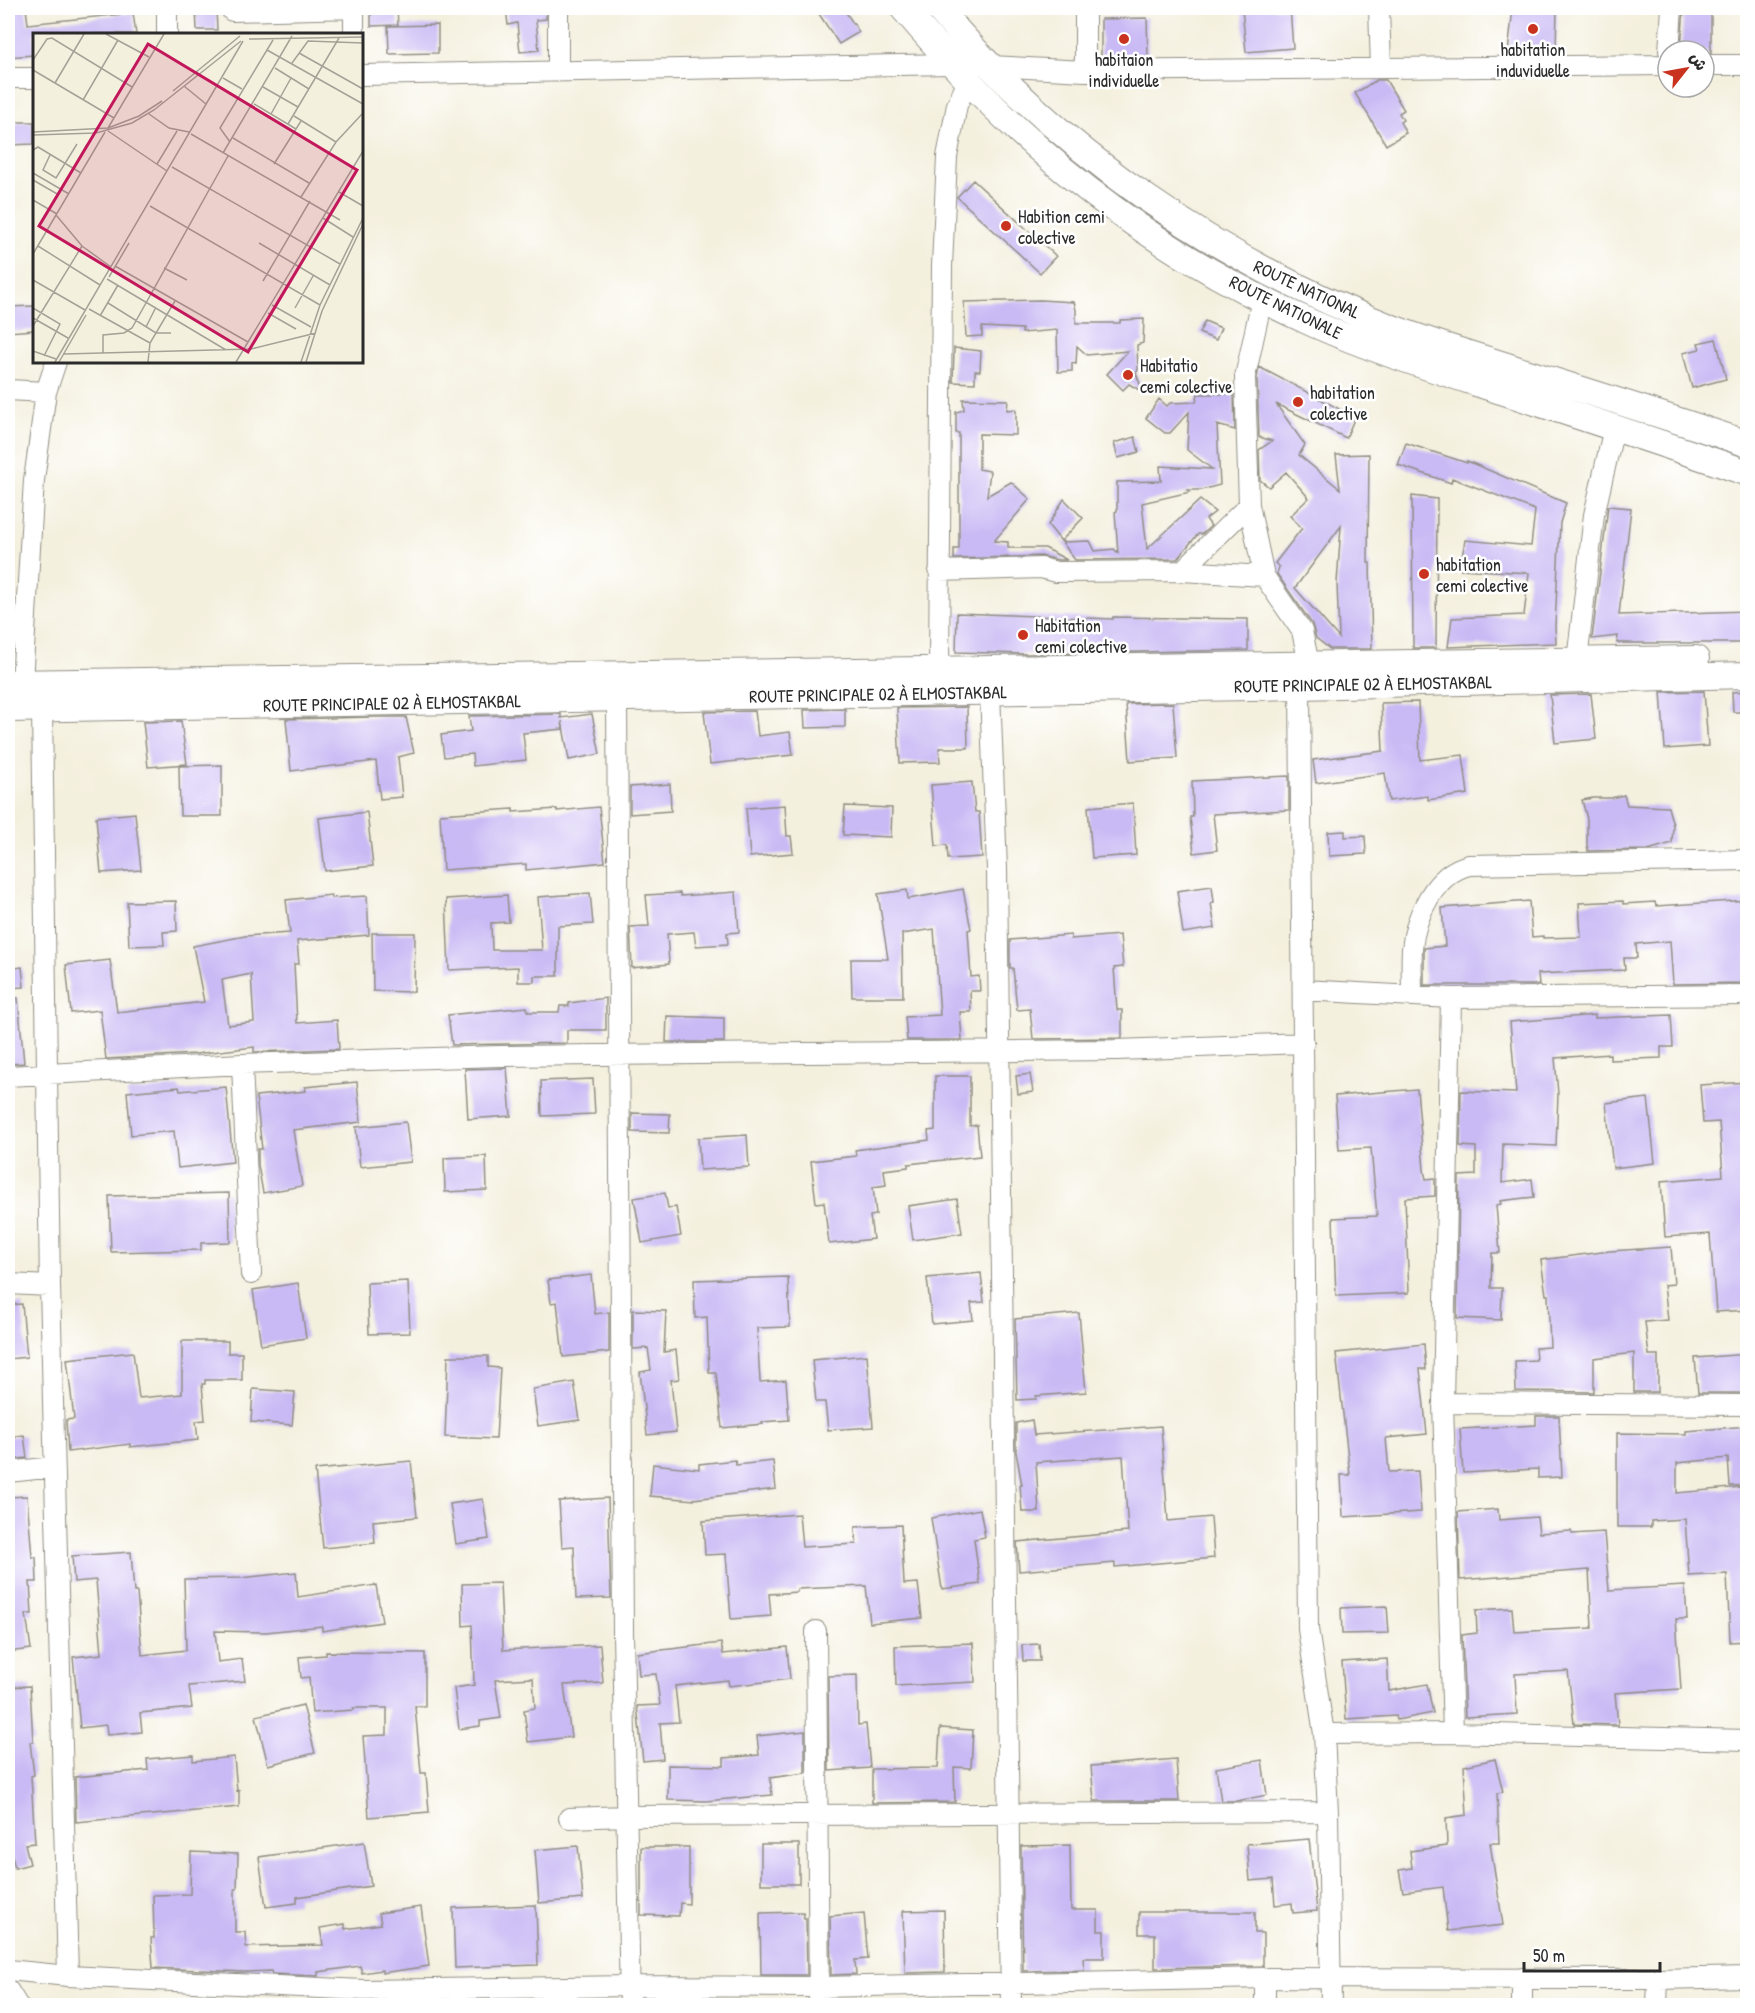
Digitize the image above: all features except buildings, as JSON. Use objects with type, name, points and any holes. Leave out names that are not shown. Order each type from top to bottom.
[{"type":"main road","name":"ROUTE NATIONALE","points":[[903,8],[959,72],[1018,130],[1063,169],[1129,219],[1188,258],[1313,324],[1379,350],[1748,473]]},
{"type":"main road","name":"ROUTE NATIONAL","points":[[938,8],[1041,114],[1093,158],[1148,199],[1206,237],[1266,271],[1328,301],[1391,327],[1748,444]]},
{"type":"main road","name":"ROUTE PRINCIPALE 02 À ELMOSTAKBAL","points":[[8,709],[990,692],[1578,661],[1748,658]]},
{"type":"main road","name":"ROUTE PRINCIPALE 02 À ELMOSTAKBAL","points":[[15,683],[939,670],[1304,675],[1748,675]]},
{"type":"street","points":[[166,8],[167,33]]},
{"type":"street","points":[[232,11],[354,8],[354,33]]},
{"type":"street","points":[[558,8],[558,71]]},
{"type":"street","points":[[1084,8],[1085,71]]},
{"type":"street","points":[[1379,8],[1381,68]]},
{"type":"street","points":[[1670,39],[1672,8]]},
{"type":"street","points":[[992,66],[1085,71],[1656,64]]},
{"type":"street","points":[[1716,65],[1748,65]]},
{"type":"street","points":[[363,75],[558,71],[959,72],[957,105],[947,157],[942,266],[939,670]]},
{"type":"street","points":[[8,78],[33,78]]},
{"type":"street","points":[[1262,298],[1245,377],[1249,506],[1264,576],[1302,631],[1304,675],[1303,990],[1308,1629],[1324,1734],[1328,1812],[1331,2006]]},
{"type":"street","points":[[15,683],[34,480],[46,392],[56,363]]},
{"type":"street","points":[[8,390],[46,392]]},
{"type":"street","points":[[1578,661],[1593,515],[1614,428]]},
{"type":"street","points":[[1182,571],[1249,506]]},
{"type":"street","points":[[939,570],[1041,568],[1056,572],[1182,571],[1264,576]]},
{"type":"street","points":[[990,692],[997,869],[1011,2006]]},
{"type":"street","points":[[617,698],[623,1632],[630,1996]]},
{"type":"street","points":[[42,709],[50,1286],[68,1976]]},
{"type":"street","points":[[1412,996],[1412,948],[1419,921],[1443,878],[1458,867],[1748,860]]},
{"type":"street","points":[[1303,990],[1451,998],[1748,995]]},
{"type":"street","points":[[1451,998],[1443,1403],[1453,1733]]},
{"type":"street","points":[[8,1076],[242,1064],[499,1056],[999,1052],[1304,1044]]},
{"type":"street","points":[[242,1064],[251,1274]]},
{"type":"street","points":[[8,1284],[50,1286]]},
{"type":"street","points":[[1443,1403],[1748,1405]]},
{"type":"street","points":[[8,1472],[54,1467]]},
{"type":"street","points":[[816,1631],[819,1996]]},
{"type":"street","points":[[1324,1734],[1453,1733],[1748,1740]]},
{"type":"street","points":[[569,1818],[1328,1812]]},
{"type":"street","points":[[8,1970],[363,1998],[819,1996],[1011,1983],[1265,1978],[1658,1979],[1748,1977]]},
{"type":"street","points":[[1265,1978],[1265,2006]]},
{"type":"street","points":[[1522,1978],[1522,2006]]},
{"type":"street","points":[[1658,1979],[1658,2006]]},
{"type":"street","points":[[8,1990],[18,2006]]},
{"type":"place","name":"habitation induviduelle","points":[[1533,29]]},
{"type":"place","name":"habitaion individuelle","points":[[1124,39]]},
{"type":"place","name":"Habition cemi colective","points":[[1006,226]]},
{"type":"place","name":"Habitatio cemi colective","points":[[1128,375]]},
{"type":"place","name":"habitation colective","points":[[1298,402]]},
{"type":"place","name":"habitation cemi colective","points":[[1424,574]]},
{"type":"place","name":"Habitation cemi colective","points":[[1023,635]]}]
